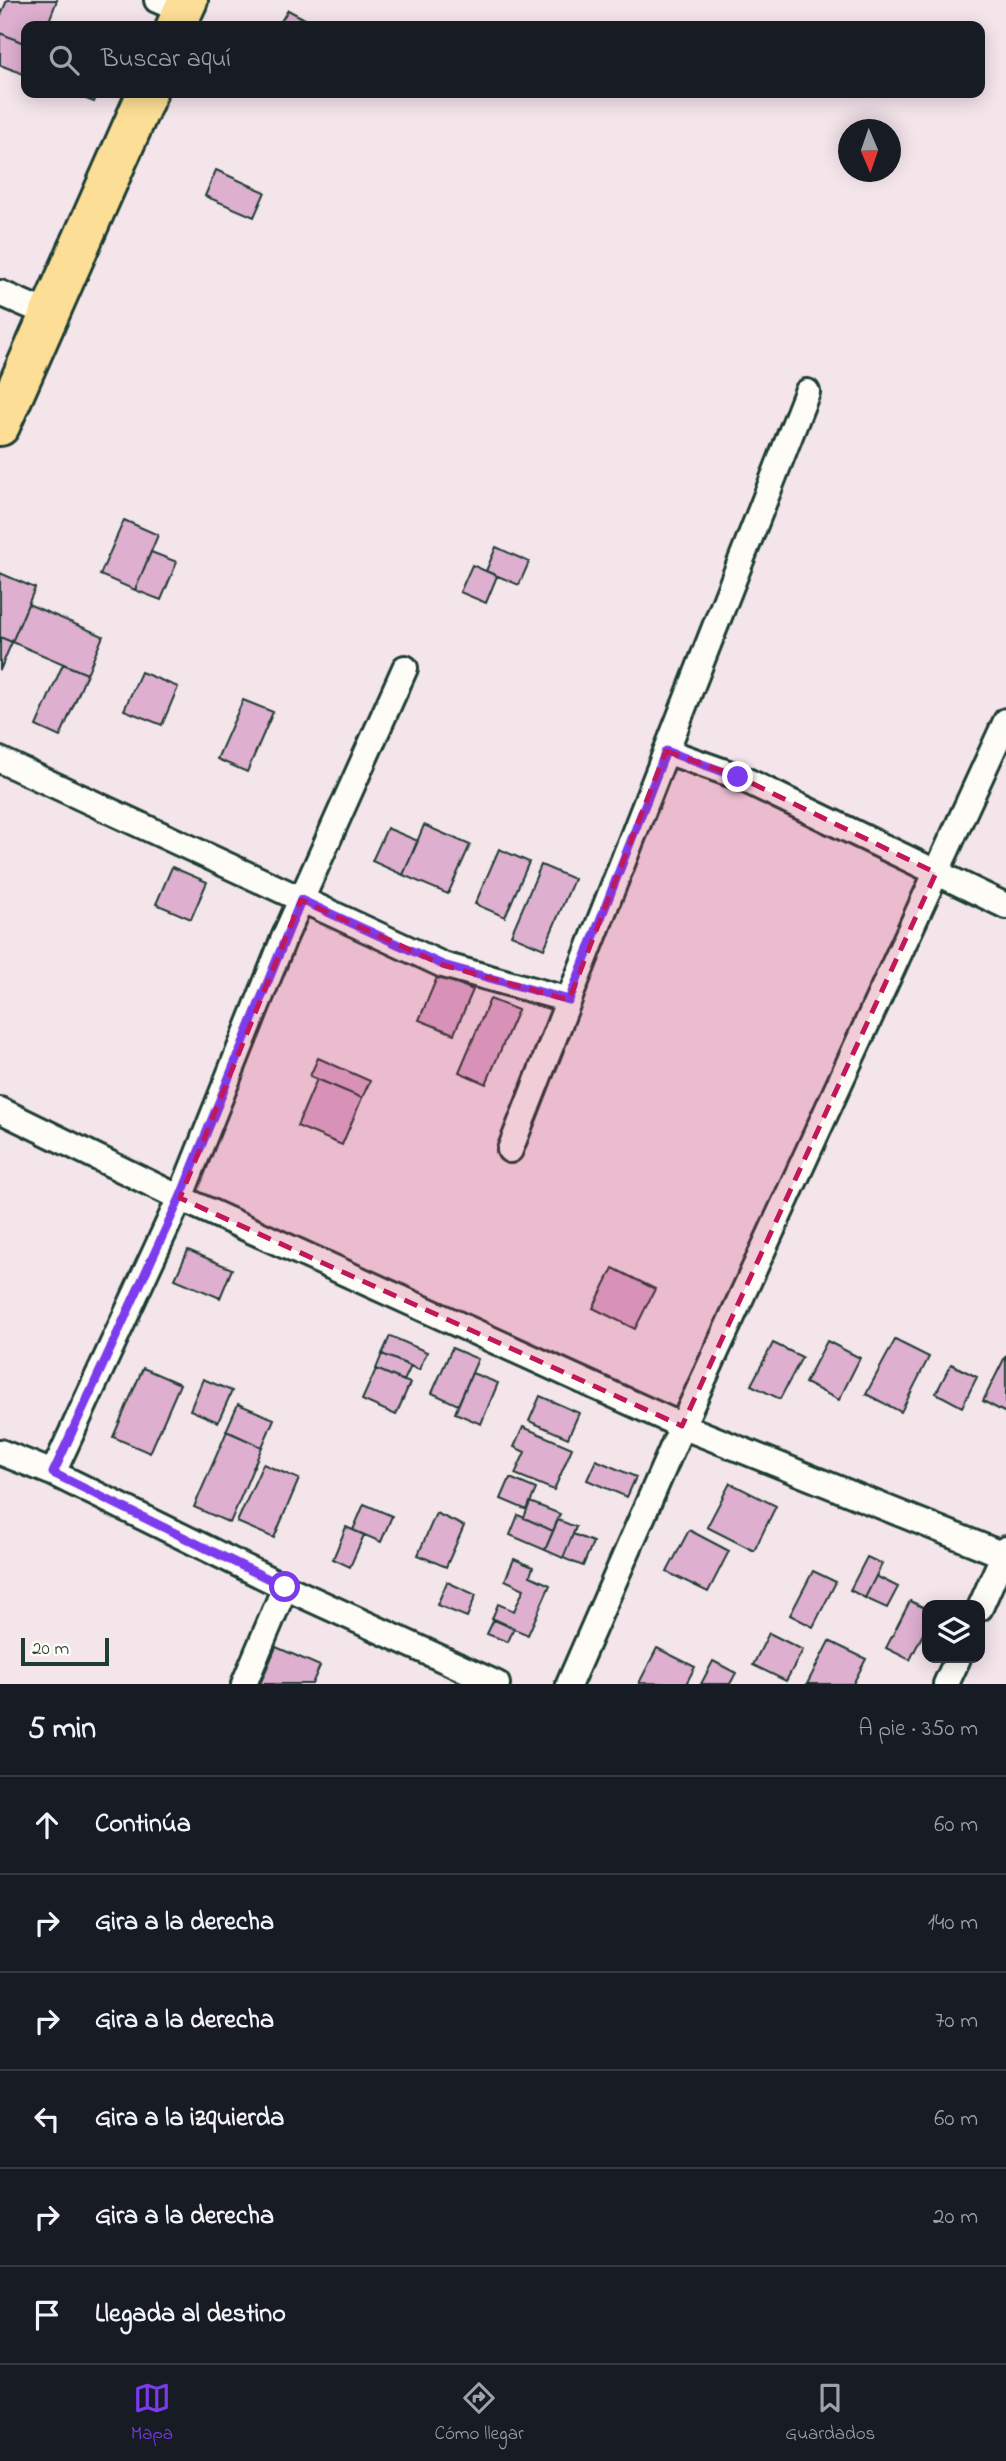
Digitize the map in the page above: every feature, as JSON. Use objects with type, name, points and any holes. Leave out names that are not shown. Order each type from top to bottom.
[{"type":"highway","points":[[0,426],[145,98]]},
{"type":"street","points":[[0,293],[49,314]]},
{"type":"street","points":[[510,1150],[807,391]]},
{"type":"street","points":[[53,1473],[180,1198],[301,900],[405,668]]},
{"type":"street","points":[[569,1684],[682,1426],[1006,721]]},
{"type":"street","points":[[666,751],[738,777],[1006,906]]},
{"type":"street","points":[[0,760],[443,965],[569,1000]]},
{"type":"street","points":[[0,1110],[180,1198],[682,1426],[1005,1553],[984,1600]]},
{"type":"street","points":[[0,1451],[53,1473],[285,1587],[497,1684]]},
{"type":"street","points":[[244,1684],[285,1587]]},
{"type":"street","points":[[946,1684],[956,1663]]},
{"type":"highlighted area","points":[[666,751],[739,777],[936,873],[682,1426],[180,1198],[301,900],[443,965],[569,1000]]},
{"type":"building","points":[[7,0],[57,0],[49,21],[21,21],[21,42],[0,33],[0,17]]},
{"type":"building","points":[[288,10],[309,21],[281,21]]},
{"type":"building","points":[[0,33],[21,42],[21,73],[0,65]]},
{"type":"building","points":[[216,170],[265,192],[254,217],[205,196]]},
{"type":"building","points":[[124,520],[158,535],[135,590],[100,575]]},
{"type":"building","points":[[496,547],[529,562],[519,585],[486,571]]},
{"type":"building","points":[[151,552],[177,562],[161,600],[135,590]]},
{"type":"building","points":[[472,565],[497,576],[486,603],[460,592]]},
{"type":"building","points":[[0,573],[35,588],[12,642],[0,637]]},
{"type":"building","points":[[28,604],[103,636],[87,674],[12,642]]},
{"type":"building","points":[[0,637],[12,642],[0,670]]},
{"type":"building","points":[[63,664],[87,674],[60,737],[36,726]]},
{"type":"building","points":[[141,672],[178,687],[162,725],[124,710]]},
{"type":"building","points":[[243,700],[273,712],[247,772],[217,759]]},
{"type":"building","points":[[424,825],[470,845],[448,894],[403,875]]},
{"type":"building","points":[[387,828],[418,841],[403,875],[372,861]]},
{"type":"building","points":[[499,849],[529,862],[505,917],[475,904]]},
{"type":"building","points":[[541,865],[574,879],[544,949],[511,935]]},
{"type":"building","points":[[172,867],[207,882],[191,919],[156,904]]},
{"type":"building","points":[[438,975],[473,990],[454,1034],[419,1020]]},
{"type":"building","points":[[490,999],[518,1010],[486,1084],[459,1072]]},
{"type":"building","points":[[318,1058],[370,1081],[362,1098],[310,1076]]},
{"type":"building","points":[[317,1079],[362,1098],[342,1145],[297,1126]]},
{"type":"building","points":[[188,1250],[232,1269],[220,1298],[175,1279]]},
{"type":"building","points":[[613,1268],[655,1289],[635,1329],[593,1308]]},
{"type":"building","points":[[390,1336],[427,1352],[419,1370],[382,1354]]},
{"type":"building","points":[[895,1340],[929,1357],[901,1412],[866,1394]]},
{"type":"building","points":[[827,1341],[860,1358],[839,1400],[805,1383]]},
{"type":"building","points":[[773,1343],[802,1357],[780,1399],[751,1385]]},
{"type":"building","points":[[452,1348],[478,1359],[458,1405],[432,1393]]},
{"type":"building","points":[[382,1354],[411,1366],[404,1381],[376,1369]]},
{"type":"building","points":[[1006,1355],[1006,1413],[983,1401]]},
{"type":"building","points":[[951,1364],[977,1377],[962,1407],[936,1393]]},
{"type":"building","points":[[143,1368],[180,1384],[150,1453],[113,1437]]},
{"type":"building","points":[[376,1369],[410,1383],[396,1415],[362,1400]]},
{"type":"building","points":[[472,1373],[498,1383],[481,1424],[455,1413]]},
{"type":"building","points":[[203,1379],[232,1391],[218,1422],[190,1410]]},
{"type":"building","points":[[540,1396],[579,1413],[568,1438],[529,1421]]},
{"type":"building","points":[[238,1404],[274,1419],[262,1447],[226,1431]]},
{"type":"building","points":[[523,1427],[572,1448],[554,1490],[515,1474],[525,1452],[514,1447]]},
{"type":"building","points":[[227,1431],[262,1447],[230,1523],[194,1507]]},
{"type":"building","points":[[596,1460],[636,1477],[627,1497],[587,1480]]},
{"type":"building","points":[[263,1464],[299,1479],[274,1538],[237,1522]]},
{"type":"building","points":[[510,1478],[536,1489],[527,1510],[501,1499]]},
{"type":"building","points":[[730,1483],[776,1506],[754,1551],[707,1527]]},
{"type":"building","points":[[530,1502],[560,1514],[553,1531],[524,1518]]},
{"type":"building","points":[[364,1504],[392,1516],[381,1542],[353,1530]]},
{"type":"building","points":[[436,1513],[464,1526],[446,1567],[418,1555]]},
{"type":"building","points":[[518,1515],[553,1531],[545,1550],[510,1535]]},
{"type":"building","points":[[558,1520],[576,1527],[563,1558],[545,1550]]},
{"type":"building","points":[[346,1527],[364,1535],[350,1567],[333,1559]]},
{"type":"building","points":[[689,1530],[729,1551],[708,1592],[667,1572]]},
{"type":"building","points":[[573,1534],[593,1542],[583,1566],[563,1558]]},
{"type":"building","points":[[867,1557],[882,1564],[865,1598],[850,1590]]},
{"type":"building","points":[[514,1559],[533,1567],[530,1576],[550,1585],[528,1635],[492,1619],[498,1604],[514,1611],[524,1589],[505,1580]]},
{"type":"building","points":[[813,1571],[836,1582],[813,1627],[790,1615]]},
{"type":"building","points":[[876,1576],[898,1587],[887,1608],[865,1598]]},
{"type":"building","points":[[447,1582],[476,1595],[467,1617],[437,1605]]},
{"type":"building","points":[[910,1601],[922,1607],[922,1636],[910,1660],[886,1648]]},
{"type":"building","points":[[494,1619],[514,1628],[508,1642],[487,1634]]},
{"type":"building","points":[[769,1633],[803,1650],[786,1681],[753,1665]]},
{"type":"building","points":[[829,1641],[866,1659],[853,1684],[807,1684]]},
{"type":"building","points":[[276,1647],[320,1666],[312,1684],[260,1684]]},
{"type":"building","points":[[657,1648],[695,1667],[686,1684],[639,1683]]},
{"type":"building","points":[[713,1661],[736,1673],[730,1684],[701,1684]]},
{"type":"route","points":[[285,1587],[53,1473],[180,1198],[301,900],[443,965],[569,1000],[666,751],[738,777]]}]
